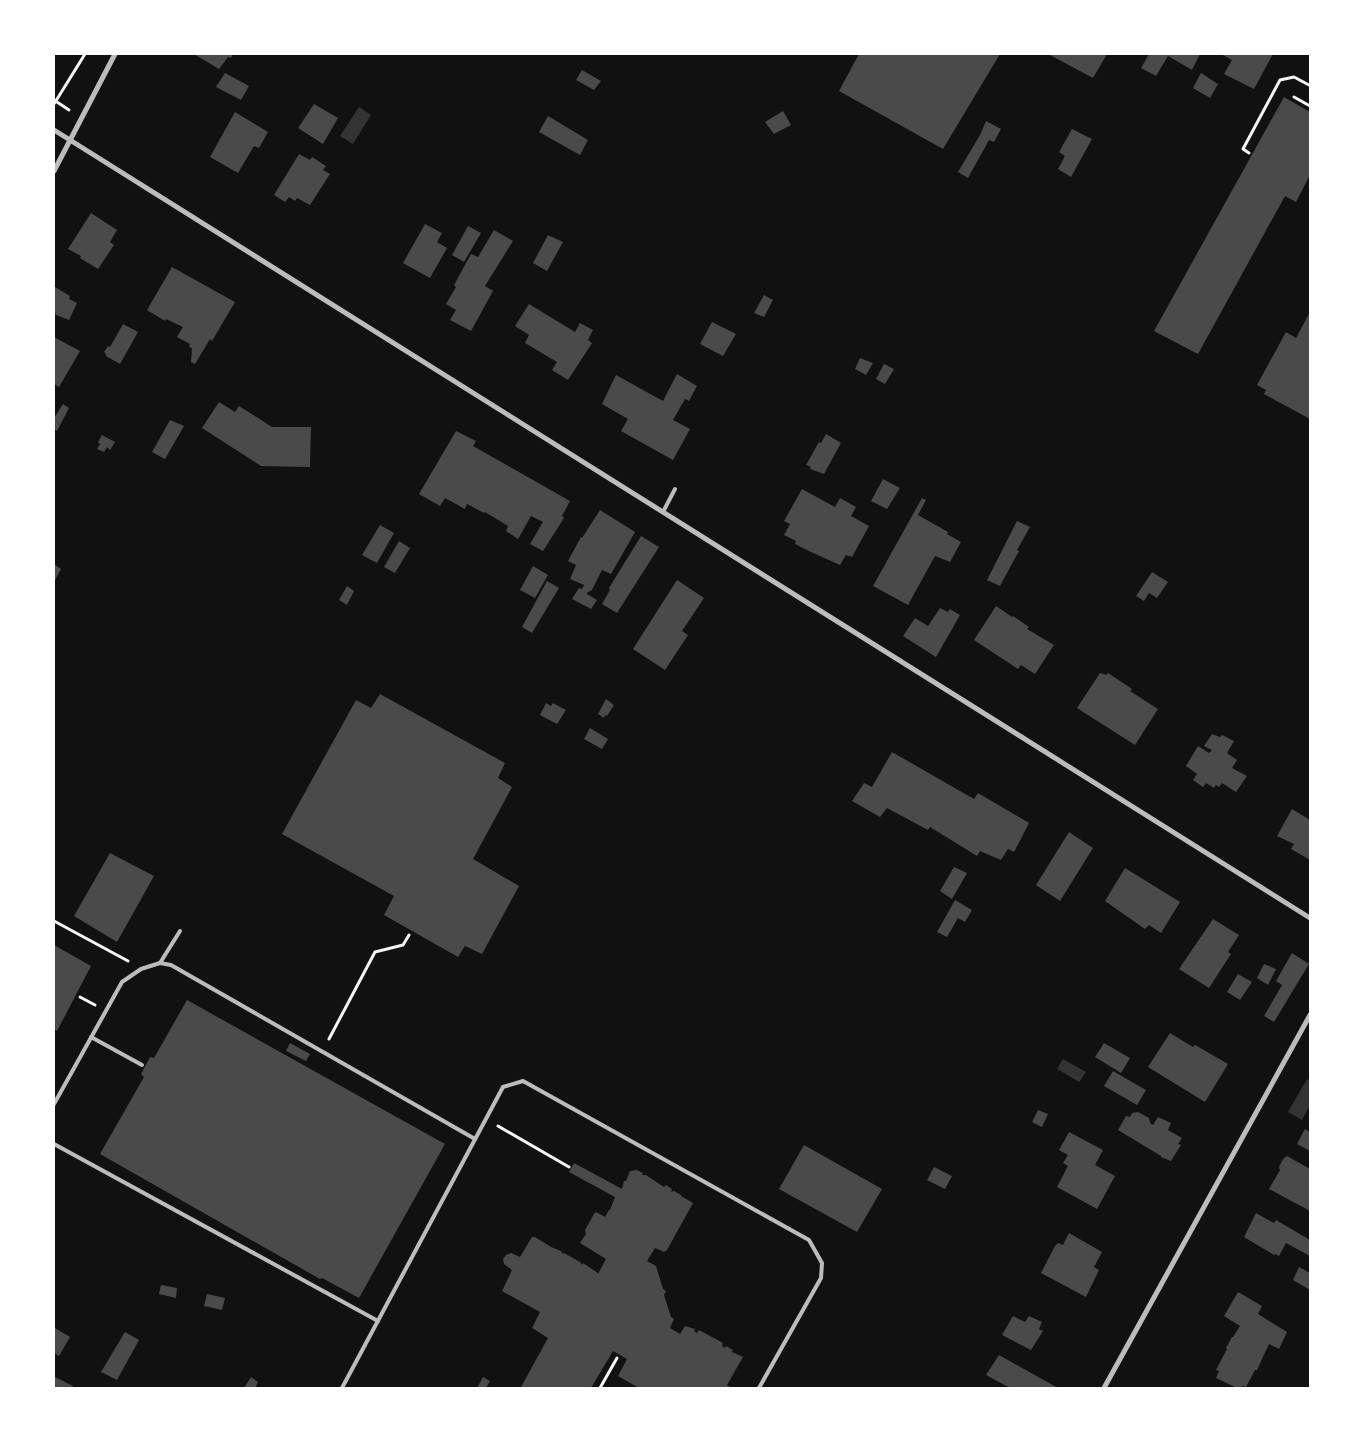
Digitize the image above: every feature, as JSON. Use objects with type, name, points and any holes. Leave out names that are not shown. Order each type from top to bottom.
[{"type":"street","points":[[54,171],[115,54]]},
{"type":"street","points":[[54,130],[1310,918]]},
{"type":"street","points":[[1104,1388],[1310,1015]]},
{"type":"lane","points":[[663,512],[675,489]]},
{"type":"lane","points":[[160,963],[180,932]]},
{"type":"lane","points":[[54,1104],[122,982],[141,969],[160,963],[171,965],[475,1139]]},
{"type":"lane","points":[[91,1037],[142,1065]]},
{"type":"lane","points":[[342,1388],[503,1087],[523,1081],[808,1240],[822,1263],[821,1278],[758,1388]]},
{"type":"lane","points":[[54,1144],[378,1321]]},
{"type":"path","points":[[67,108],[54,102],[85,54]]},
{"type":"path","points":[[1249,153],[1242,148],[1280,80],[1294,77],[1309,85]]},
{"type":"path","points":[[1294,97],[1310,106]]},
{"type":"path","points":[[54,921],[141,969]]},
{"type":"path","points":[[322,1052],[375,952],[403,945],[409,935]]},
{"type":"path","points":[[486,1119],[569,1167]]},
{"type":"path","points":[[600,1388],[617,1358]]},
{"type":"shaded area","points":[[359,107],[371,115],[353,144],[340,136]]},
{"type":"shaded area","points":[[1063,1059],[1086,1072],[1079,1082],[1057,1069]]},
{"type":"shaded area","points":[[1307,1079],[1310,1081],[1310,1105],[1302,1120],[1288,1112]]},
{"type":"building","points":[[194,54],[233,54],[231,58],[228,57],[219,69]]},
{"type":"building","points":[[859,54],[1000,54],[943,149],[839,91]]},
{"type":"building","points":[[1048,54],[1107,54],[1093,78]]},
{"type":"building","points":[[1149,54],[1200,54],[1192,70],[1168,56],[1156,76],[1141,68]]},
{"type":"building","points":[[1221,54],[1273,54],[1254,89],[1224,74],[1232,60]]},
{"type":"building","points":[[582,70],[601,81],[594,90],[576,80]]},
{"type":"building","points":[[225,73],[249,86],[241,100],[216,87]]},
{"type":"building","points":[[1201,73],[1218,84],[1210,98],[1193,88]]},
{"type":"building","points":[[1284,97],[1310,112],[1310,175],[1296,202],[1285,196],[1198,354],[1154,331]]},
{"type":"building","points":[[314,104],[338,118],[323,144],[298,128]]},
{"type":"building","points":[[783,111],[791,125],[774,134],[765,122]]},
{"type":"building","points":[[235,112],[268,132],[259,148],[254,146],[238,173],[210,157]]},
{"type":"building","points":[[548,116],[588,140],[580,155],[539,132]]},
{"type":"building","points":[[986,121],[1001,129],[994,142],[989,140],[968,178],[958,172]]},
{"type":"building","points":[[1072,129],[1092,139],[1071,177],[1058,169],[1065,156],[1059,152]]},
{"type":"building","points":[[299,154],[310,160],[312,157],[326,166],[323,170],[330,174],[310,205],[297,198],[295,201],[289,197],[285,202],[274,195]]},
{"type":"building","points":[[91,213],[117,230],[110,242],[114,245],[98,269],[68,249]]},
{"type":"building","points":[[425,224],[442,233],[437,242],[447,248],[430,278],[403,263]]},
{"type":"building","points":[[468,226],[481,233],[464,262],[452,255]]},
{"type":"building","points":[[494,230],[513,241],[485,286],[493,291],[471,331],[450,320],[456,310],[446,304],[471,254],[478,257]]},
{"type":"building","points":[[548,235],[563,242],[547,271],[533,263]]},
{"type":"building","points":[[172,267],[235,302],[212,341],[210,339],[195,364],[191,362],[192,348],[189,347],[190,344],[177,337],[183,327],[166,319],[165,321],[147,310]]},
{"type":"building","points":[[55,287],[70,296],[69,299],[77,303],[69,320],[54,314]]},
{"type":"building","points":[[764,295],[773,300],[764,317],[754,313]]},
{"type":"building","points":[[529,304],[575,332],[580,323],[593,330],[588,340],[592,343],[568,380],[552,370],[557,362],[525,343],[529,335],[515,326]]},
{"type":"building","points":[[1310,312],[1310,419],[1264,394],[1266,390],[1257,385],[1286,332],[1296,338]]},
{"type":"building","points":[[712,322],[736,334],[723,356],[700,344]]},
{"type":"building","points":[[123,324],[138,332],[120,364],[106,356],[104,352],[108,346],[110,347]]},
{"type":"building","points":[[54,337],[80,351],[59,387],[54,384]]},
{"type":"building","points":[[860,358],[873,363],[866,375],[855,369]]},
{"type":"building","points":[[884,364],[894,369],[885,384],[876,379]]},
{"type":"building","points":[[677,374],[697,386],[689,401],[685,399],[673,420],[690,429],[673,460],[621,431],[628,419],[602,404],[616,375],[663,401]]},
{"type":"building","points":[[219,402],[235,412],[239,406],[272,427],[311,427],[310,467],[261,466],[202,428]]},
{"type":"building","points":[[63,404],[69,408],[57,431],[54,429],[54,418]]},
{"type":"building","points":[[170,420],[184,426],[165,459],[152,452]]},
{"type":"building","points":[[456,431],[476,441],[473,446],[570,501],[562,516],[564,518],[543,551],[530,544],[543,522],[531,516],[518,539],[506,531],[508,526],[485,512],[467,504],[465,509],[445,498],[440,506],[419,494]]},
{"type":"building","points":[[826,434],[841,443],[824,474],[810,469],[811,467],[806,465],[819,442],[821,443]]},
{"type":"building","points":[[102,435],[115,442],[110,450],[107,447],[104,452],[97,449]]},
{"type":"building","points":[[883,479],[900,488],[887,509],[871,501]]},
{"type":"building","points":[[802,489],[835,507],[840,498],[856,507],[851,516],[869,526],[852,557],[846,555],[840,565],[795,544],[796,541],[784,535],[790,524],[784,521]]},
{"type":"building","points":[[922,498],[926,500],[918,515],[948,532],[947,534],[961,542],[950,562],[935,556],[908,605],[873,586]]},
{"type":"building","points":[[600,510],[635,532],[611,574],[602,570],[592,590],[588,592],[587,594],[597,600],[591,609],[572,599],[579,588],[582,589],[584,585],[570,579],[576,565],[568,561],[581,537]]},
{"type":"building","points":[[1017,521],[1030,527],[1000,586],[987,580]]},
{"type":"building","points":[[380,525],[394,533],[377,563],[362,555]]},
{"type":"building","points":[[641,536],[659,547],[617,613],[602,604],[610,590],[609,588]]},
{"type":"building","points":[[399,541],[410,548],[395,573],[384,567]]},
{"type":"building","points":[[54,564],[61,569],[54,582]]},
{"type":"building","points":[[533,566],[548,575],[535,598],[520,590]]},
{"type":"building","points":[[1152,572],[1168,582],[1157,598],[1149,593],[1144,601],[1136,596]]},
{"type":"building","points":[[677,580],[704,598],[682,631],[688,635],[665,670],[633,649]]},
{"type":"building","points":[[547,581],[559,588],[532,633],[522,627]]},
{"type":"building","points":[[347,586],[354,591],[347,605],[339,600]]},
{"type":"building","points":[[996,606],[1029,627],[1027,629],[1054,645],[1035,674],[1021,665],[1018,669],[974,640]]},
{"type":"building","points":[[940,608],[948,612],[950,609],[960,615],[936,657],[903,636],[915,618],[928,626]]},
{"type":"building","points":[[1100,673],[1106,675],[1108,673],[1132,689],[1130,691],[1158,709],[1135,745],[1077,708]]},
{"type":"building","points":[[380,694],[505,763],[498,778],[512,787],[473,859],[519,886],[482,954],[465,946],[458,957],[384,915],[394,896],[282,834],[356,700],[371,708]]},
{"type":"building","points":[[606,699],[614,705],[604,718],[598,714]]},
{"type":"building","points":[[546,703],[551,706],[553,703],[566,710],[557,724],[540,715]]},
{"type":"building","points":[[590,728],[608,739],[602,749],[584,739]]},
{"type":"building","points":[[1212,734],[1220,737],[1222,735],[1234,741],[1227,753],[1237,760],[1232,768],[1247,776],[1236,792],[1222,783],[1219,787],[1216,785],[1214,788],[1206,783],[1203,787],[1193,780],[1197,774],[1186,766],[1198,746],[1209,753],[1212,750],[1204,746]]},
{"type":"building","points":[[892,752],[974,799],[978,793],[1029,823],[1014,852],[1008,849],[1001,860],[980,851],[977,856],[930,827],[928,830],[887,808],[880,817],[852,801],[864,783],[872,787]]},
{"type":"building","points":[[1292,809],[1310,820],[1310,860],[1291,849],[1294,844],[1277,836]]},
{"type":"building","points":[[1069,832],[1093,848],[1060,901],[1036,885]]},
{"type":"building","points":[[110,853],[154,876],[117,942],[74,916]]},
{"type":"building","points":[[954,867],[967,873],[952,899],[940,891]]},
{"type":"building","points":[[1125,868],[1180,902],[1161,933],[1149,925],[1145,929],[1105,901]]},
{"type":"building","points":[[955,900],[972,910],[965,922],[958,918],[947,937],[937,932]]},
{"type":"building","points":[[1213,919],[1239,935],[1228,952],[1231,954],[1209,988],[1179,969]]},
{"type":"building","points":[[54,945],[91,966],[57,1031],[54,1029]]},
{"type":"building","points":[[1292,953],[1309,964],[1274,1022],[1264,1016],[1282,985],[1276,981]]},
{"type":"building","points":[[1264,964],[1276,969],[1268,985],[1257,978]]},
{"type":"building","points":[[1238,974],[1252,982],[1240,1000],[1227,992]]},
{"type":"building","points":[[187,1000],[445,1144],[359,1298],[322,1278],[320,1279],[100,1154],[144,1077],[141,1074],[150,1057],[154,1058]]},
{"type":"building","points":[[1170,1033],[1193,1047],[1195,1045],[1228,1064],[1205,1102],[1148,1067]]},
{"type":"building","points":[[290,1043],[310,1054],[306,1061],[286,1051]]},
{"type":"building","points":[[1104,1043],[1130,1058],[1121,1073],[1095,1057]]},
{"type":"building","points":[[1113,1071],[1146,1090],[1137,1105],[1104,1086]]},
{"type":"building","points":[[1038,1110],[1048,1114],[1042,1127],[1032,1122]]},
{"type":"building","points":[[1138,1112],[1149,1118],[1150,1123],[1153,1125],[1158,1117],[1171,1123],[1168,1130],[1182,1138],[1178,1144],[1181,1145],[1171,1161],[1161,1157],[1118,1130],[1126,1116],[1130,1117],[1132,1113]]},
{"type":"building","points":[[1305,1129],[1310,1132],[1310,1151],[1297,1144]]},
{"type":"building","points":[[1069,1132],[1103,1150],[1095,1165],[1115,1176],[1097,1209],[1057,1187],[1068,1166],[1063,1163],[1068,1155],[1059,1150]]},
{"type":"building","points":[[804,1145],[882,1189],[857,1232],[779,1189]]},
{"type":"building","points":[[1287,1156],[1310,1169],[1310,1211],[1269,1189],[1280,1170],[1279,1167],[1283,1159]]},
{"type":"building","points":[[574,1163],[622,1189],[630,1171],[637,1170],[643,1173],[642,1175],[646,1175],[664,1187],[666,1185],[672,1189],[671,1192],[674,1191],[693,1203],[667,1250],[664,1252],[655,1248],[647,1261],[656,1266],[663,1289],[666,1291],[664,1295],[671,1317],[674,1319],[670,1328],[680,1334],[685,1326],[695,1329],[694,1331],[697,1333],[699,1330],[723,1343],[722,1346],[725,1348],[726,1346],[733,1350],[732,1352],[743,1357],[727,1385],[731,1388],[639,1388],[618,1376],[627,1359],[613,1351],[591,1388],[521,1387],[548,1338],[532,1328],[540,1312],[502,1291],[512,1270],[504,1264],[503,1259],[511,1253],[520,1257],[532,1237],[535,1237],[580,1262],[582,1265],[583,1263],[598,1274],[606,1259],[580,1243],[594,1214],[596,1212],[605,1217],[615,1197],[569,1172]]},
{"type":"building","points":[[934,1167],[952,1176],[945,1189],[927,1180]]},
{"type":"building","points":[[1256,1213],[1274,1223],[1276,1220],[1310,1240],[1310,1256],[1286,1243],[1279,1256],[1274,1255],[1244,1237]]},
{"type":"building","points":[[1069,1233],[1102,1252],[1094,1267],[1099,1270],[1086,1297],[1041,1273],[1055,1246],[1058,1243],[1063,1245]]},
{"type":"building","points":[[1299,1267],[1310,1273],[1310,1290],[1293,1280]]},
{"type":"building","points":[[161,1285],[177,1288],[176,1298],[159,1294]]},
{"type":"building","points":[[1238,1292],[1262,1306],[1258,1314],[1287,1332],[1279,1349],[1269,1344],[1257,1370],[1255,1370],[1246,1387],[1242,1386],[1242,1388],[1237,1388],[1216,1378],[1219,1371],[1216,1370],[1226,1348],[1240,1326],[1224,1316]]},
{"type":"building","points":[[207,1294],[225,1298],[222,1310],[204,1306]]},
{"type":"building","points":[[1013,1316],[1025,1322],[1029,1316],[1042,1322],[1039,1329],[1043,1331],[1031,1350],[1002,1335]]},
{"type":"building","points":[[55,1328],[70,1337],[59,1356],[54,1353]]},
{"type":"building","points":[[125,1332],[139,1340],[117,1380],[101,1372]]},
{"type":"building","points":[[999,1355],[1058,1388],[1010,1388],[986,1375]]},
{"type":"building","points":[[55,1377],[73,1386],[72,1388],[54,1388]]},
{"type":"building","points":[[251,1377],[258,1382],[255,1388],[244,1388]]},
{"type":"building","points":[[483,1377],[490,1381],[486,1388],[477,1388]]}]
